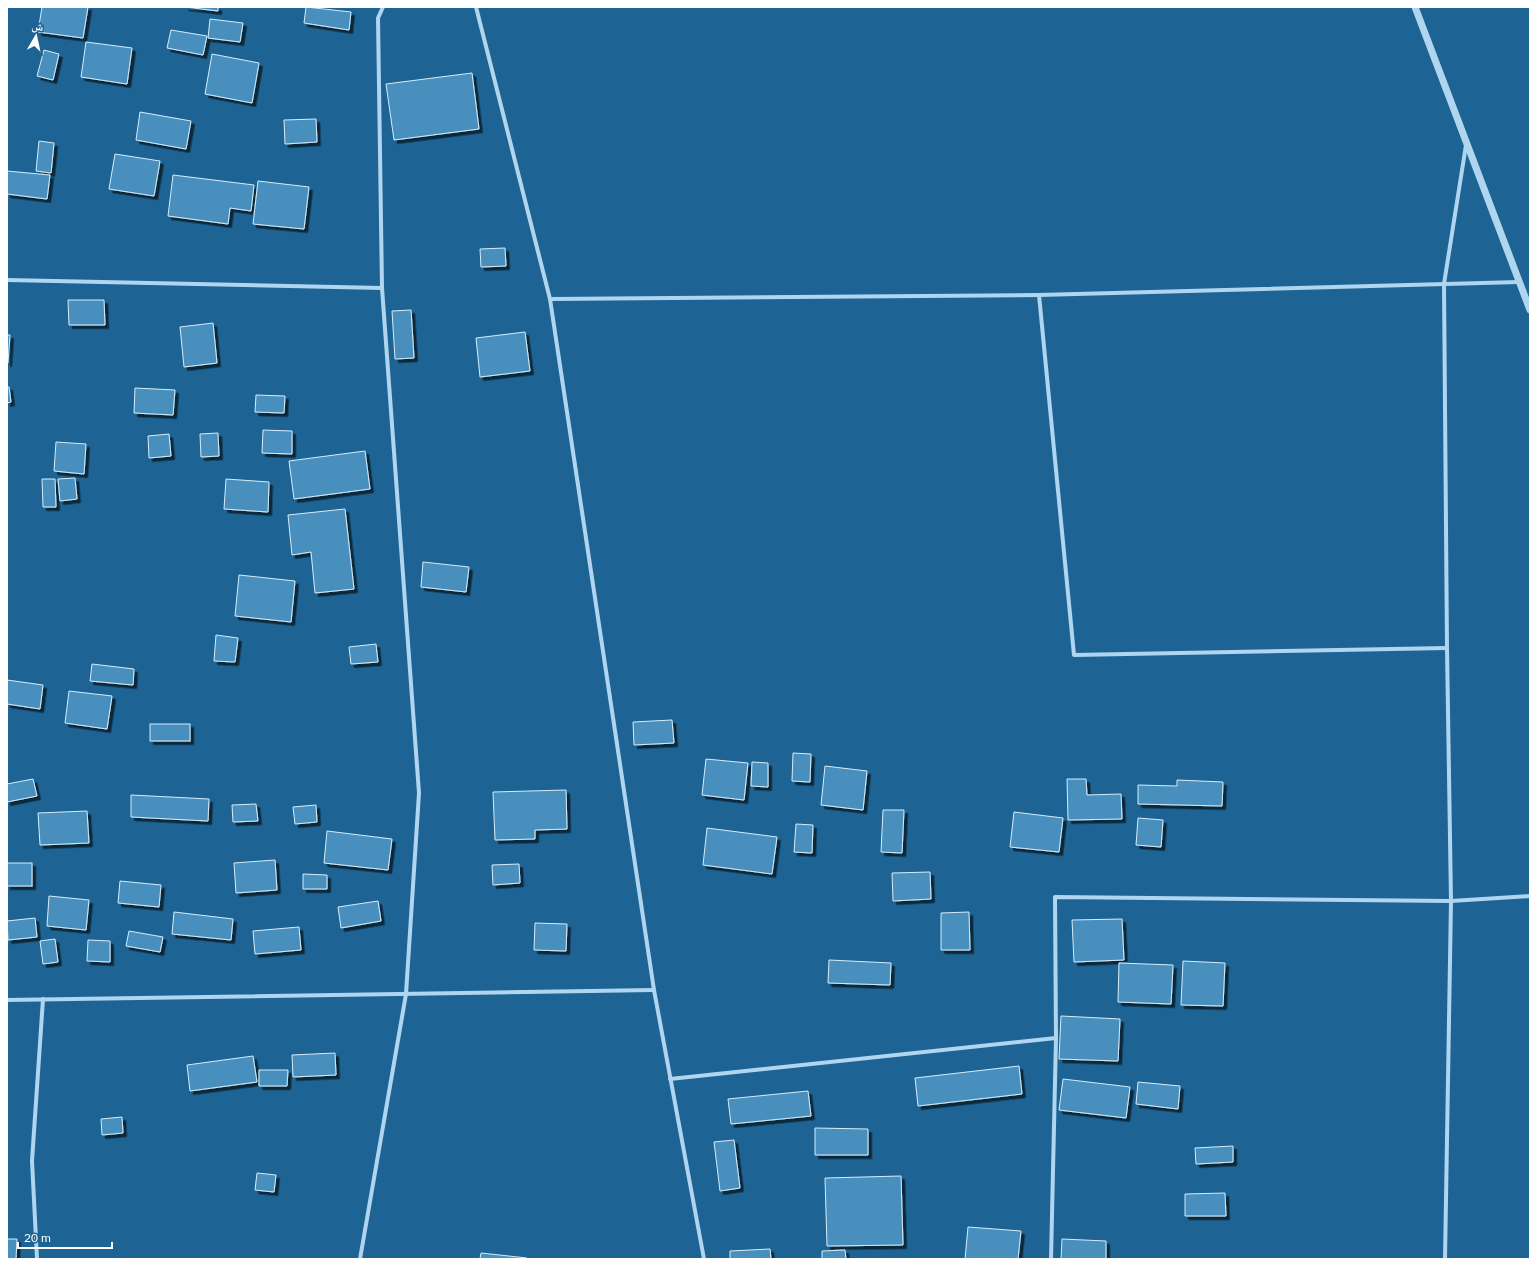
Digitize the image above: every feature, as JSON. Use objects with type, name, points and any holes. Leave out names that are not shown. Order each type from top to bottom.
[{"type":"street","points":[[360,1259],[406,994],[419,793],[382,288],[378,18],[383,7]]},
{"type":"street","points":[[476,7],[550,299],[654,990],[704,1259]]},
{"type":"street","points":[[1415,7],[1530,310]]},
{"type":"street","points":[[1445,1259],[1451,901],[1444,284],[1466,142]]},
{"type":"street","points":[[7,280],[382,288]]},
{"type":"street","points":[[550,299],[1039,295],[1519,282]]},
{"type":"street","points":[[1039,295],[1074,655],[1447,648]]},
{"type":"street","points":[[1051,1259],[1056,1038],[1055,897],[1451,901],[1530,896]]},
{"type":"street","points":[[7,1000],[654,990]]},
{"type":"street","points":[[37,1259],[32,1161],[42,999]]},
{"type":"street","points":[[670,1079],[1056,1038]]},
{"type":"building","points":[[42,7],[88,7],[83,38],[38,32]]},
{"type":"building","points":[[185,7],[218,7],[218,11]]},
{"type":"building","points":[[306,7],[351,12],[349,30],[304,23]]},
{"type":"building","points":[[210,19],[243,23],[240,42],[208,38]]},
{"type":"building","points":[[171,30],[207,36],[203,55],[167,48]]},
{"type":"building","points":[[86,42],[132,48],[127,84],[81,77]]},
{"type":"building","points":[[44,50],[59,54],[53,80],[37,76]]},
{"type":"building","points":[[212,54],[259,63],[252,103],[205,94]]},
{"type":"building","points":[[472,73],[479,129],[394,140],[386,84]]},
{"type":"building","points":[[140,112],[191,121],[186,149],[136,140]]},
{"type":"building","points":[[316,119],[317,142],[285,144],[284,120]]},
{"type":"building","points":[[39,141],[54,143],[51,173],[36,171]]},
{"type":"building","points":[[115,154],[160,161],[154,196],[109,189]]},
{"type":"building","points":[[7,171],[50,175],[47,199],[7,194]]},
{"type":"building","points":[[173,175],[254,185],[251,211],[230,208],[228,224],[168,216]]},
{"type":"building","points":[[258,181],[309,187],[304,229],[253,224]]},
{"type":"building","points":[[505,248],[506,266],[481,267],[480,249]]},
{"type":"building","points":[[68,300],[104,300],[105,325],[69,325]]},
{"type":"building","points":[[411,310],[414,358],[395,359],[392,311]]},
{"type":"building","points":[[213,323],[217,363],[184,367],[180,327]]},
{"type":"building","points":[[525,332],[530,371],[480,377],[476,338]]},
{"type":"building","points":[[7,335],[10,335],[8,363],[7,363]]},
{"type":"building","points":[[7,387],[9,387],[11,402],[7,403]]},
{"type":"building","points":[[135,388],[175,390],[173,415],[134,413]]},
{"type":"building","points":[[256,395],[285,396],[284,413],[255,412]]},
{"type":"building","points":[[263,430],[292,431],[292,454],[262,453]]},
{"type":"building","points":[[218,433],[219,456],[201,457],[200,434]]},
{"type":"building","points":[[169,434],[171,456],[149,458],[148,436]]},
{"type":"building","points":[[56,442],[86,444],[84,474],[54,471]]},
{"type":"building","points":[[365,451],[370,489],[294,499],[289,461]]},
{"type":"building","points":[[75,478],[77,499],[60,501],[58,479]]},
{"type":"building","points":[[42,479],[55,479],[56,507],[43,507]]},
{"type":"building","points":[[226,479],[269,482],[268,512],[224,509]]},
{"type":"building","points":[[345,509],[354,589],[315,593],[311,552],[292,555],[288,515]]},
{"type":"building","points":[[423,562],[469,567],[466,592],[421,587]]},
{"type":"building","points":[[239,575],[295,581],[291,622],[235,616]]},
{"type":"building","points":[[216,635],[238,638],[235,662],[214,661]]},
{"type":"building","points":[[376,644],[378,662],[351,664],[349,647]]},
{"type":"building","points":[[92,664],[134,669],[133,685],[90,681]]},
{"type":"building","points":[[7,680],[43,685],[40,709],[7,704]]},
{"type":"building","points":[[69,691],[112,696],[107,729],[65,723]]},
{"type":"building","points":[[672,720],[674,743],[634,745],[633,722]]},
{"type":"building","points":[[150,724],[190,724],[190,741],[150,741]]},
{"type":"building","points":[[793,753],[811,754],[810,782],[792,781]]},
{"type":"building","points":[[706,759],[748,763],[744,800],[702,795]]},
{"type":"building","points":[[752,762],[768,763],[768,787],[751,786]]},
{"type":"building","points":[[825,766],[867,771],[863,810],[821,805]]},
{"type":"building","points":[[33,779],[37,796],[7,802],[7,784]]},
{"type":"building","points":[[1067,779],[1086,779],[1087,795],[1121,794],[1122,819],[1068,820]]},
{"type":"building","points":[[1177,780],[1223,782],[1222,806],[1138,804],[1138,785],[1177,786]]},
{"type":"building","points":[[566,790],[567,829],[535,830],[535,839],[495,840],[493,792]]},
{"type":"building","points":[[131,795],[209,799],[208,821],[131,817]]},
{"type":"building","points":[[256,804],[258,821],[233,822],[232,805]]},
{"type":"building","points":[[316,805],[317,822],[295,824],[293,807]]},
{"type":"building","points":[[883,810],[904,810],[902,853],[881,852]]},
{"type":"building","points":[[87,811],[89,843],[40,845],[38,813]]},
{"type":"building","points":[[1014,812],[1063,818],[1059,852],[1010,847]]},
{"type":"building","points":[[1138,818],[1163,820],[1161,847],[1136,845]]},
{"type":"building","points":[[796,824],[813,825],[812,853],[794,852]]},
{"type":"building","points":[[707,828],[777,837],[772,874],[703,865]]},
{"type":"building","points":[[327,831],[392,839],[388,870],[324,863]]},
{"type":"building","points":[[275,860],[277,890],[236,893],[234,863]]},
{"type":"building","points":[[7,863],[32,863],[32,886],[7,886]]},
{"type":"building","points":[[519,864],[520,883],[493,885],[492,865]]},
{"type":"building","points":[[930,872],[931,899],[893,901],[892,873]]},
{"type":"building","points":[[303,874],[327,875],[327,889],[303,889]]},
{"type":"building","points":[[120,881],[161,885],[159,907],[118,903]]},
{"type":"building","points":[[49,896],[89,900],[86,930],[47,926]]},
{"type":"building","points":[[378,901],[381,921],[341,928],[338,907]]},
{"type":"building","points":[[174,912],[233,919],[231,940],[172,934]]},
{"type":"building","points":[[969,912],[970,950],[941,950],[941,913]]},
{"type":"building","points":[[35,918],[37,937],[8,940],[7,921]]},
{"type":"building","points":[[1122,919],[1124,960],[1074,962],[1072,920]]},
{"type":"building","points":[[535,923],[567,924],[566,951],[534,950]]},
{"type":"building","points":[[299,927],[301,950],[255,954],[253,931]]},
{"type":"building","points":[[129,931],[163,937],[160,952],[126,946]]},
{"type":"building","points":[[55,939],[58,962],[43,964],[40,941]]},
{"type":"building","points":[[88,940],[110,941],[110,962],[87,961]]},
{"type":"building","points":[[829,960],[891,963],[890,985],[828,983]]},
{"type":"building","points":[[1183,961],[1225,963],[1223,1006],[1181,1005]]},
{"type":"building","points":[[1119,963],[1173,965],[1171,1004],[1118,1002]]},
{"type":"building","points":[[1061,1016],[1120,1019],[1118,1061],[1059,1059]]},
{"type":"building","points":[[335,1053],[336,1075],[293,1077],[292,1055]]},
{"type":"building","points":[[253,1056],[257,1082],[190,1091],[187,1065]]},
{"type":"building","points":[[1019,1066],[1022,1094],[918,1106],[915,1078]]},
{"type":"building","points":[[259,1070],[288,1070],[287,1086],[259,1086]]},
{"type":"building","points":[[1063,1079],[1130,1087],[1126,1118],[1059,1110]]},
{"type":"building","points":[[1138,1082],[1180,1086],[1178,1109],[1136,1104]]},
{"type":"building","points":[[808,1091],[811,1116],[731,1124],[728,1099]]},
{"type":"building","points":[[122,1117],[123,1133],[102,1135],[101,1119]]},
{"type":"building","points":[[815,1128],[868,1129],[868,1155],[815,1155]]},
{"type":"building","points":[[734,1140],[740,1188],[720,1191],[714,1142]]},
{"type":"building","points":[[1233,1146],[1233,1162],[1196,1164],[1195,1148]]},
{"type":"building","points":[[257,1173],[276,1175],[274,1192],[255,1190]]},
{"type":"building","points":[[901,1176],[903,1245],[827,1246],[825,1178]]},
{"type":"building","points":[[1225,1193],[1226,1216],[1185,1216],[1185,1194]]},
{"type":"building","points":[[968,1227],[1021,1231],[1018,1259],[965,1259]]},
{"type":"building","points":[[7,1239],[17,1239],[16,1259],[7,1259]]},
{"type":"building","points":[[1062,1239],[1106,1241],[1106,1259],[1061,1259]]},
{"type":"building","points":[[770,1249],[771,1259],[730,1259],[730,1251]]},
{"type":"building","points":[[845,1250],[846,1259],[822,1259],[822,1251]]},
{"type":"building","points":[[481,1253],[527,1258],[527,1259],[480,1259]]}]
